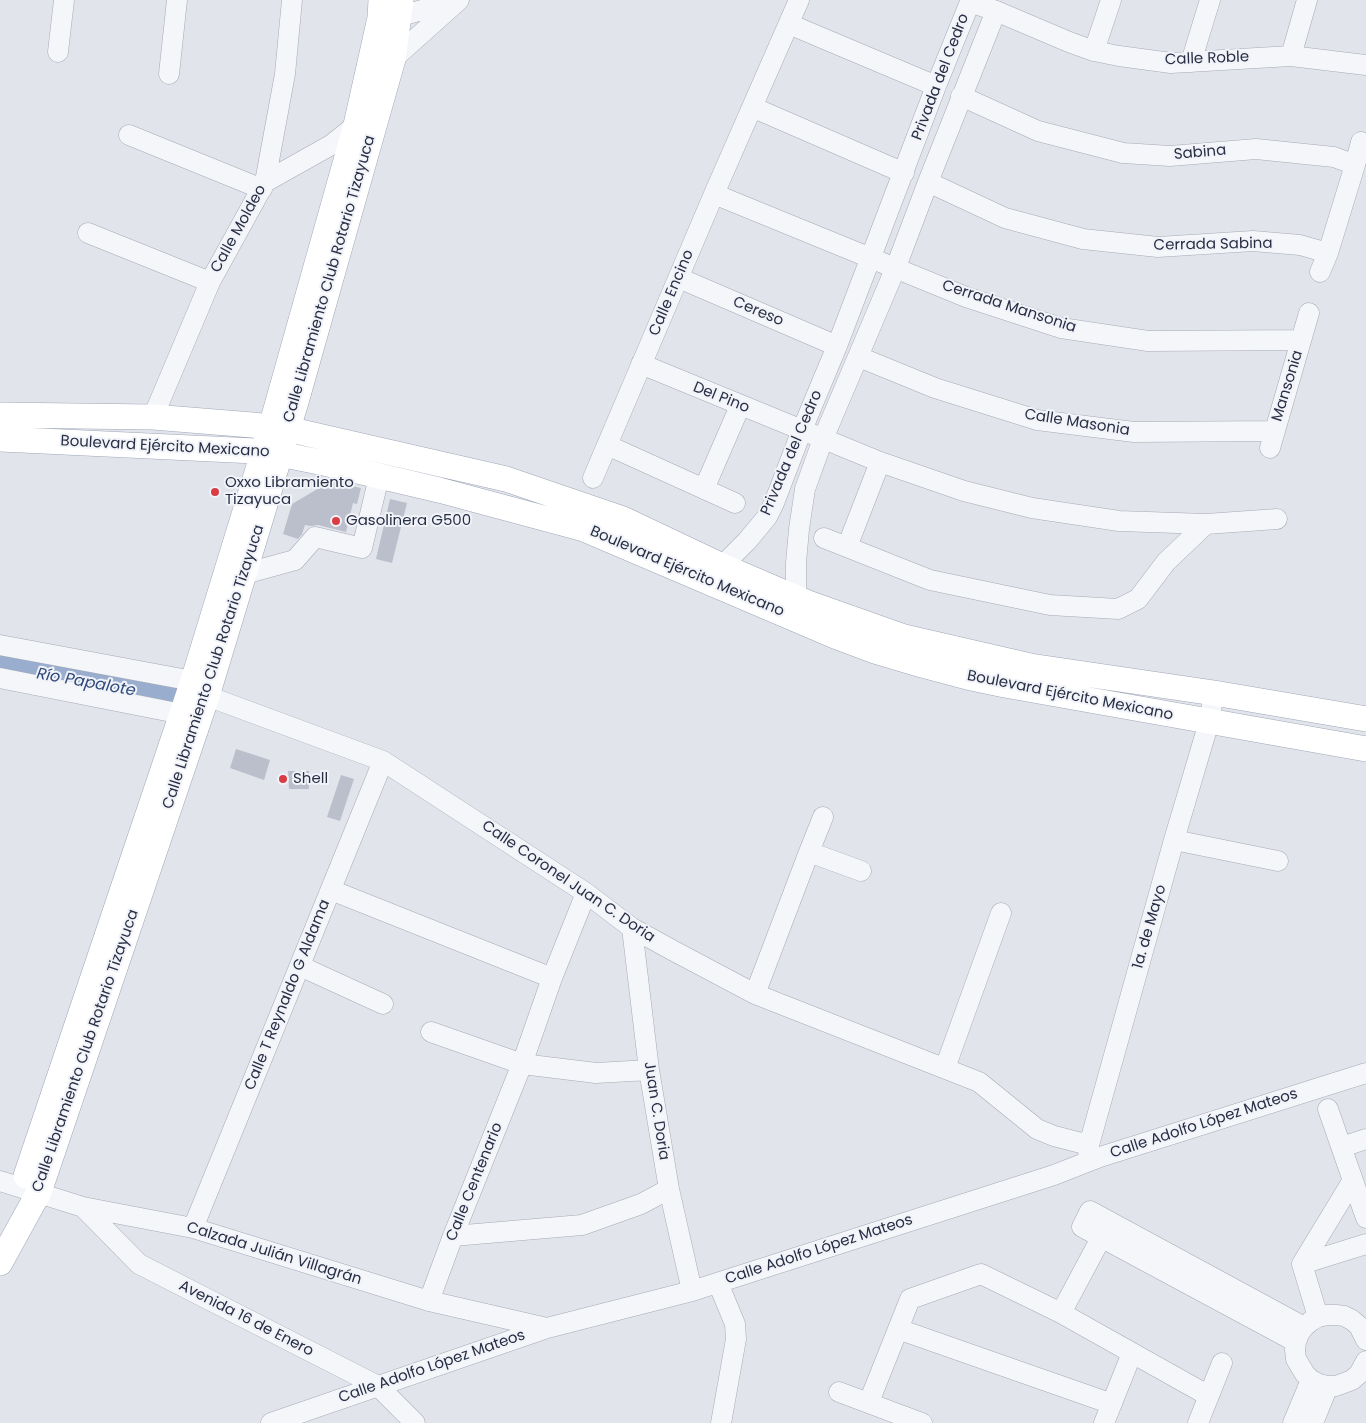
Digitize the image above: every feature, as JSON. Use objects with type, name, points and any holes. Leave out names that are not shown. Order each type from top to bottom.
[{"type":"main road","name":"Calle Libramiento Club Rotario Tizayuca","points":[[0,1263],[20,1187],[182,714],[200,689],[279,428],[356,125],[380,18],[381,0]]},
{"type":"main road","name":"Calle Libramiento Club Rotario Tizayuca","points":[[279,428],[299,392],[393,60],[400,8]]},
{"type":"main road","name":"Boulevard Ejército Mexicano","points":[[0,415],[153,417],[279,428],[506,479],[623,519],[722,566],[796,598],[904,637],[1030,666],[1214,693],[1366,719]]},
{"type":"main road","name":"Boulevard Ejército Mexicano","points":[[0,439],[271,452],[439,490],[584,529],[835,636],[922,666],[1005,685],[1366,749]]},
{"type":"main road","name":"Calle Libramiento Club Rotario Tizayuca","points":[[0,1229],[20,1187],[200,689],[244,574],[271,452]]},
{"type":"street","points":[[58,52],[64,0]]},
{"type":"street","points":[[169,74],[177,0]]},
{"type":"street","name":"Calle Moldeo","points":[[153,417],[210,282],[263,186],[285,74],[292,0]]},
{"type":"street","points":[[400,8],[459,0]]},
{"type":"street","points":[[393,60],[459,0]]},
{"type":"street","name":"Calle Encino","points":[[593,478],[799,0]]},
{"type":"street","points":[[1094,51],[1111,0]]},
{"type":"street","points":[[1191,62],[1210,0]]},
{"type":"street","points":[[1291,56],[1308,0]]},
{"type":"street","name":"Privada del Cedro","points":[[722,566],[747,541],[767,517],[837,346],[970,2],[996,11],[961,96],[896,267],[823,439],[805,489],[796,563],[796,598]]},
{"type":"street","name":"Calle Roble","points":[[996,11],[1094,51],[1119,56],[1171,63],[1291,56],[1366,65]]},
{"type":"street","points":[[789,24],[936,86]]},
{"type":"street","name":"Sabina","points":[[961,96],[1038,132],[1123,153],[1170,156],[1256,149],[1334,157],[1355,165]]},
{"type":"street","points":[[752,107],[904,173]]},
{"type":"street","points":[[129,135],[263,186],[331,145],[356,125]]},
{"type":"street","points":[[1320,272],[1328,253],[1355,165],[1360,142]]},
{"type":"street","name":"Cerrada Sabina","points":[[928,182],[1005,218],[1083,239],[1158,248],[1253,241],[1300,246],[1328,253]]},
{"type":"street","points":[[714,194],[871,258]]},
{"type":"street","points":[[88,233],[210,282]]},
{"type":"street","name":"Cerrada Mansonia","points":[[871,258],[966,297],[1061,328],[1148,342],[1301,340]]},
{"type":"street","name":"Cereso","points":[[679,278],[837,346]]},
{"type":"street","name":"Mansonia","points":[[1272,439],[1310,312]]},
{"type":"street","name":"Calle Masonia","points":[[859,357],[935,388],[1037,420],[1134,432],[1272,439]]},
{"type":"street","name":"Del Pino","points":[[641,364],[823,439]]},
{"type":"street","points":[[704,489],[740,406]]},
{"type":"street","name":"Privada del Cedro","points":[[823,439],[880,462],[964,491],[1032,508],[1119,521],[1206,524],[1277,519]]},
{"type":"street","points":[[607,445],[735,503]]},
{"type":"street","points":[[848,548],[880,462]]},
{"type":"street","points":[[244,574],[295,560],[315,537],[362,548],[378,485],[386,478]]},
{"type":"street","points":[[782,479],[805,489]]},
{"type":"street","points":[[767,517],[799,529]]},
{"type":"street","points":[[824,538],[930,580],[1050,605],[1118,609],[1138,599],[1166,562],[1206,524]]},
{"type":"street","name":"Calle Coronel Juan C. Doria","points":[[0,645],[200,689],[383,761],[586,892],[632,928],[756,994],[979,1082],[1037,1128],[1088,1154]]},
{"type":"street","points":[[0,678],[182,714]]},
{"type":"street","name":"1a. de Mayo","points":[[1088,1154],[1174,840],[1209,722],[1214,693]]},
{"type":"street","name":"Calle T Reynaldo G Aldama","points":[[193,1228],[383,761]]},
{"type":"street","points":[[756,994],[823,817]]},
{"type":"street","points":[[1174,840],[1278,861]]},
{"type":"street","points":[[809,852],[861,871]]},
{"type":"street","points":[[331,890],[552,978]]},
{"type":"street","name":"Calle Centenario","points":[[428,1301],[522,1064],[552,978],[586,892]]},
{"type":"street","points":[[945,1068],[1001,913]]},
{"type":"street","name":"Juan C. Doria","points":[[632,928],[648,1070],[669,1189],[692,1291]]},
{"type":"street","points":[[300,966],[383,1004]]},
{"type":"street","points":[[431,1032],[522,1064],[596,1073],[648,1070]]},
{"type":"street","name":"Calle Adolfo López Mateos","points":[[271,1423],[547,1328],[692,1291],[1054,1174],[1088,1154],[1366,1073]]},
{"type":"street","points":[[1328,1110],[1366,1218]]},
{"type":"street","points":[[1342,1147],[1366,1139]]},
{"type":"street","points":[[1353,1180],[1302,1264],[1306,1328],[1296,1359],[1305,1374],[1319,1383],[1336,1386],[1359,1383],[1359,1374],[1366,1361]]},
{"type":"street","name":"Calzada Julián Villagrán","points":[[20,1187],[83,1207],[193,1228],[428,1301],[547,1328]]},
{"type":"street","points":[[453,1236],[582,1225],[641,1204],[669,1189]]},
{"type":"street","name":"Avenida 16 de Enero","points":[[83,1207],[138,1264],[378,1386],[415,1423]]},
{"type":"street","points":[[1090,1211],[1306,1328],[1101,1238],[1082,1227],[1090,1211]]},
{"type":"street","points":[[1061,1313],[1101,1238]]},
{"type":"street","points":[[1302,1264],[1366,1244]]},
{"type":"street","points":[[869,1402],[910,1299],[981,1274],[1061,1313],[1209,1396]]},
{"type":"street","points":[[718,1283],[735,1324],[736,1339],[721,1423]]},
{"type":"street","points":[[1306,1328],[1327,1314],[1336,1314],[1344,1316],[1359,1326],[1365,1335]]},
{"type":"street","points":[[898,1329],[1112,1404]]},
{"type":"street","points":[[1104,1423],[1132,1353]]},
{"type":"street","points":[[1198,1423],[1222,1362]]},
{"type":"street","points":[[1293,1423],[1319,1383]]},
{"type":"street","points":[[1312,1423],[1319,1383]]},
{"type":"street","points":[[839,1392],[922,1423]]},
{"type":"building","points":[[331,481],[361,488],[357,504],[353,503],[346,532],[318,525],[305,525],[298,539],[283,534],[292,504]]},
{"type":"building","points":[[390,499],[407,503],[392,563],[376,559]]},
{"type":"building","points":[[236,749],[270,760],[264,780],[230,768]]},
{"type":"building","points":[[288,771],[309,771],[309,789],[289,789]]},
{"type":"building","points":[[341,775],[354,779],[340,821],[327,817]]},
{"type":"waterway","name":"Río Papalote","points":[[0,668],[171,699]]},
{"type":"place","name":"Oxxo Libramiento Tizayuca","points":[[215,492]]},
{"type":"place","name":"Gasolinera G500","points":[[336,521]]},
{"type":"place","name":"Shell","points":[[283,779]]}]
